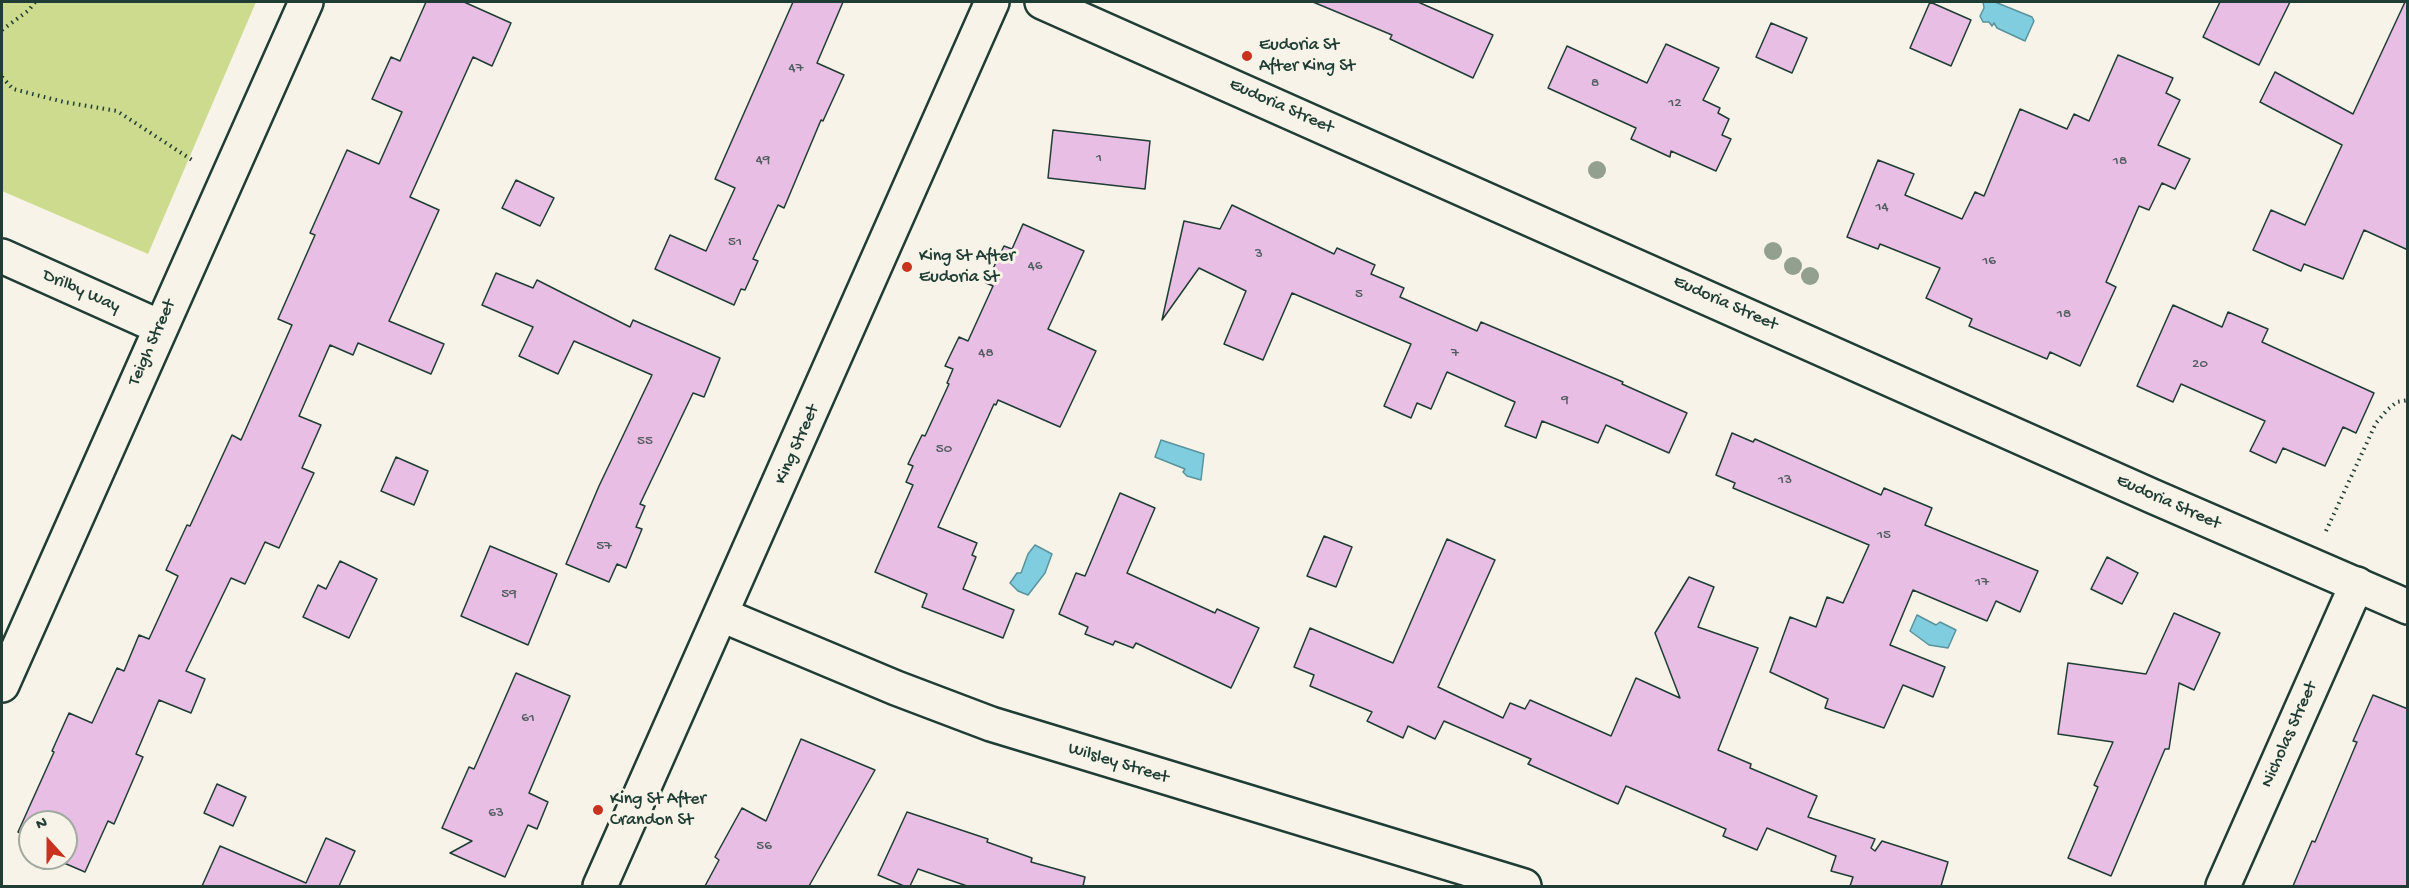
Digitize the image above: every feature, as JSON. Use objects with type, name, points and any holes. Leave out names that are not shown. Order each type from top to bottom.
[{"type":"main road","name":"Teigh Street","points":[[2,685],[306,2]]},
{"type":"main road","name":"King Street","points":[[600,886],[992,2]]},
{"type":"main road","name":"Eudoria Street","points":[[1042,2],[2152,496],[2408,607]]},
{"type":"main road","name":"Drilby Way","points":[[2,256],[160,327]]},
{"type":"main road","name":"Nicholas Street","points":[[2223,886],[2357,584]]},
{"type":"main road","name":"Wilsley Street","points":[[722,615],[896,688],[991,724],[1524,886]]},
{"type":"path","points":[[2,30],[29,10],[35,2]]},
{"type":"path","points":[[2,77],[13,89],[64,102],[117,111],[203,167],[228,179]]},
{"type":"path","points":[[2311,565],[2376,423],[2397,402],[2408,400]]},
{"type":"green space","points":[[2,2],[256,2],[148,254],[2,191]]},
{"type":"water","points":[[1983,2],[1995,2],[2032,17],[2034,21],[2025,41],[1997,28],[1994,23],[1992,26],[1989,22],[1983,22],[1980,16],[1984,8]]},
{"type":"water","points":[[1161,440],[1204,454],[1201,480],[1187,476],[1183,472],[1185,469],[1155,457]]},
{"type":"water","points":[[1035,545],[1052,554],[1045,573],[1028,595],[1018,591],[1010,583],[1017,573],[1021,573],[1028,554]]},
{"type":"water","points":[[1917,615],[1936,625],[1940,622],[1956,630],[1948,648],[1929,645],[1910,631]]},
{"type":"building","points":[[426,2],[464,2],[511,23],[492,66],[473,57],[410,197],[439,210],[389,321],[444,344],[431,374],[358,343],[353,355],[330,345],[299,416],[321,425],[302,468],[314,473],[279,548],[265,542],[245,584],[231,578],[186,671],[205,679],[191,713],[159,700],[136,754],[143,757],[114,824],[108,821],[85,872],[78,869],[78,810],[28,810],[69,713],[92,723],[117,668],[124,671],[139,635],[149,639],[178,576],[166,570],[187,525],[190,526],[232,435],[241,440],[292,325],[278,319],[315,235],[310,233],[347,150],[379,164],[402,112],[372,99],[391,57],[400,61]]},
{"type":"building","points":[[793,2],[843,2],[817,63],[844,75],[823,121],[821,120],[784,208],[778,205],[753,259],[758,261],[745,290],[741,289],[734,305],[655,269],[670,235],[706,251],[735,188],[715,179]]},
{"type":"building","points":[[1313,2],[1418,2],[1493,35],[1473,78],[1390,39],[1392,35]]},
{"type":"building","points":[[1930,2],[1971,20],[1951,66],[1910,48]]},
{"type":"building","points":[[2220,2],[2290,2],[2259,65],[2203,37]]},
{"type":"building","points":[[2405,2],[2408,2],[2408,250],[2364,230],[2343,279],[2304,264],[2301,271],[2253,250],[2271,210],[2305,225],[2342,145],[2260,102],[2275,72],[2353,114]]},
{"type":"building","points":[[1771,23],[1807,38],[1792,73],[1756,57]]},
{"type":"building","points":[[1666,44],[1719,68],[1703,100],[1720,108],[1718,113],[1729,119],[1722,135],[1731,139],[1716,171],[1671,151],[1670,157],[1631,139],[1636,128],[1548,88],[1567,46],[1647,83]]},
{"type":"building","points":[[2118,55],[2173,78],[2166,93],[2180,100],[2158,145],[2190,159],[2175,189],[2162,183],[2149,210],[2139,206],[2106,282],[2116,287],[2080,366],[2050,352],[2047,359],[1969,326],[1972,319],[1926,298],[1940,268],[1880,244],[1878,249],[1847,237],[1878,160],[1914,174],[1905,195],[1962,219],[1975,192],[1984,196],[2020,109],[2067,129],[2074,114],[2089,121]]},
{"type":"building","points":[[1053,130],[1150,141],[1145,189],[1048,178]]},
{"type":"building","points":[[516,180],[554,198],[540,226],[502,208]]},
{"type":"building","points":[[1232,205],[1334,254],[1337,248],[1375,265],[1371,274],[1404,288],[1400,297],[1477,331],[1481,322],[1623,382],[1622,384],[1687,413],[1669,453],[1606,425],[1598,443],[1542,421],[1536,438],[1505,426],[1515,402],[1447,372],[1431,409],[1417,403],[1411,418],[1384,406],[1411,344],[1292,293],[1263,360],[1224,344],[1246,291],[1199,268],[1162,320],[1184,221],[1220,229]]},
{"type":"building","points":[[1023,224],[1084,251],[1048,329],[1096,351],[1060,427],[998,400],[996,405],[994,404],[938,527],[977,543],[972,555],[976,557],[963,589],[1014,610],[1003,638],[922,607],[927,594],[875,572],[913,485],[906,482],[913,466],[908,464],[922,435],[925,436],[949,384],[947,383],[953,369],[945,366],[959,337],[968,341],[993,286],[986,283],[1004,246],[1012,249]]},
{"type":"building","points":[[496,273],[533,288],[537,280],[630,327],[633,320],[720,358],[704,397],[693,393],[640,504],[645,506],[636,527],[642,529],[626,568],[617,564],[609,582],[566,564],[599,486],[652,375],[574,341],[558,374],[519,356],[533,327],[482,305]]},
{"type":"building","points":[[2173,305],[2222,327],[2228,312],[2268,329],[2262,342],[2374,393],[2356,433],[2343,427],[2325,466],[2283,448],[2276,463],[2250,451],[2265,421],[2181,384],[2173,402],[2137,386]]},
{"type":"building","points":[[1732,433],[1753,442],[1755,439],[1881,495],[1884,488],[1932,508],[1925,525],[2038,571],[2020,612],[1996,601],[1987,621],[1913,590],[1890,645],[1945,667],[1933,697],[1903,685],[1884,728],[1825,708],[1828,699],[1770,672],[1790,617],[1816,627],[1827,597],[1843,603],[1869,545],[1733,488],[1735,483],[1716,475]]},
{"type":"building","points":[[396,457],[428,471],[414,505],[381,491]]},
{"type":"building","points":[[1120,493],[1155,508],[1127,573],[1215,613],[1217,609],[1259,628],[1231,688],[1136,643],[1133,648],[1115,641],[1113,645],[1085,634],[1088,627],[1059,614],[1076,573],[1085,576]]},
{"type":"building","points":[[1324,536],[1352,547],[1336,587],[1307,576]]},
{"type":"building","points":[[1447,539],[1495,560],[1438,687],[1503,718],[1510,703],[1525,709],[1530,700],[1611,736],[1636,678],[1680,698],[1655,633],[1689,577],[1714,587],[1698,627],[1758,648],[1718,750],[1751,764],[1750,768],[1817,796],[1808,817],[1875,839],[1871,848],[1875,851],[1882,841],[1948,862],[1941,886],[1850,886],[1853,877],[1831,871],[1836,856],[1767,828],[1757,850],[1723,836],[1726,829],[1626,786],[1618,804],[1528,764],[1531,759],[1444,721],[1435,739],[1408,726],[1403,738],[1367,721],[1372,712],[1310,686],[1314,675],[1294,667],[1310,628],[1393,663]]},
{"type":"building","points":[[490,546],[557,574],[528,645],[461,616]]},
{"type":"building","points":[[2107,557],[2138,573],[2122,604],[2091,589]]},
{"type":"building","points":[[340,561],[377,579],[349,638],[303,617],[318,585],[326,589]]},
{"type":"building","points":[[2174,613],[2220,633],[2194,690],[2179,683],[2169,749],[2165,749],[2111,876],[2068,858],[2098,787],[2094,785],[2113,742],[2058,734],[2068,663],[2146,674]]},
{"type":"building","points":[[516,673],[570,696],[529,793],[548,802],[537,829],[528,825],[505,877],[450,853],[472,841],[442,828],[469,767],[474,769]]},
{"type":"building","points":[[2373,695],[2408,709],[2408,886],[2293,886],[2312,841],[2315,842],[2357,742],[2353,741]]},
{"type":"building","points":[[801,739],[875,770],[809,886],[705,886],[719,860],[715,857],[742,808],[766,821]]},
{"type":"building","points":[[217,784],[246,797],[233,826],[204,813]]},
{"type":"building","points":[[907,812],[988,839],[987,842],[1032,858],[1031,862],[1085,877],[1083,886],[967,886],[918,869],[910,886],[904,886],[878,875]]},
{"type":"building","points":[[326,838],[355,851],[339,886],[202,886],[220,846],[306,883]]},
{"type":"place","name":"Eudoria St After King St","points":[[1247,56]]},
{"type":"place","name":"King St After Eudoria St","points":[[907,267]]},
{"type":"place","name":"King St After Crandon St","points":[[598,810]]}]
